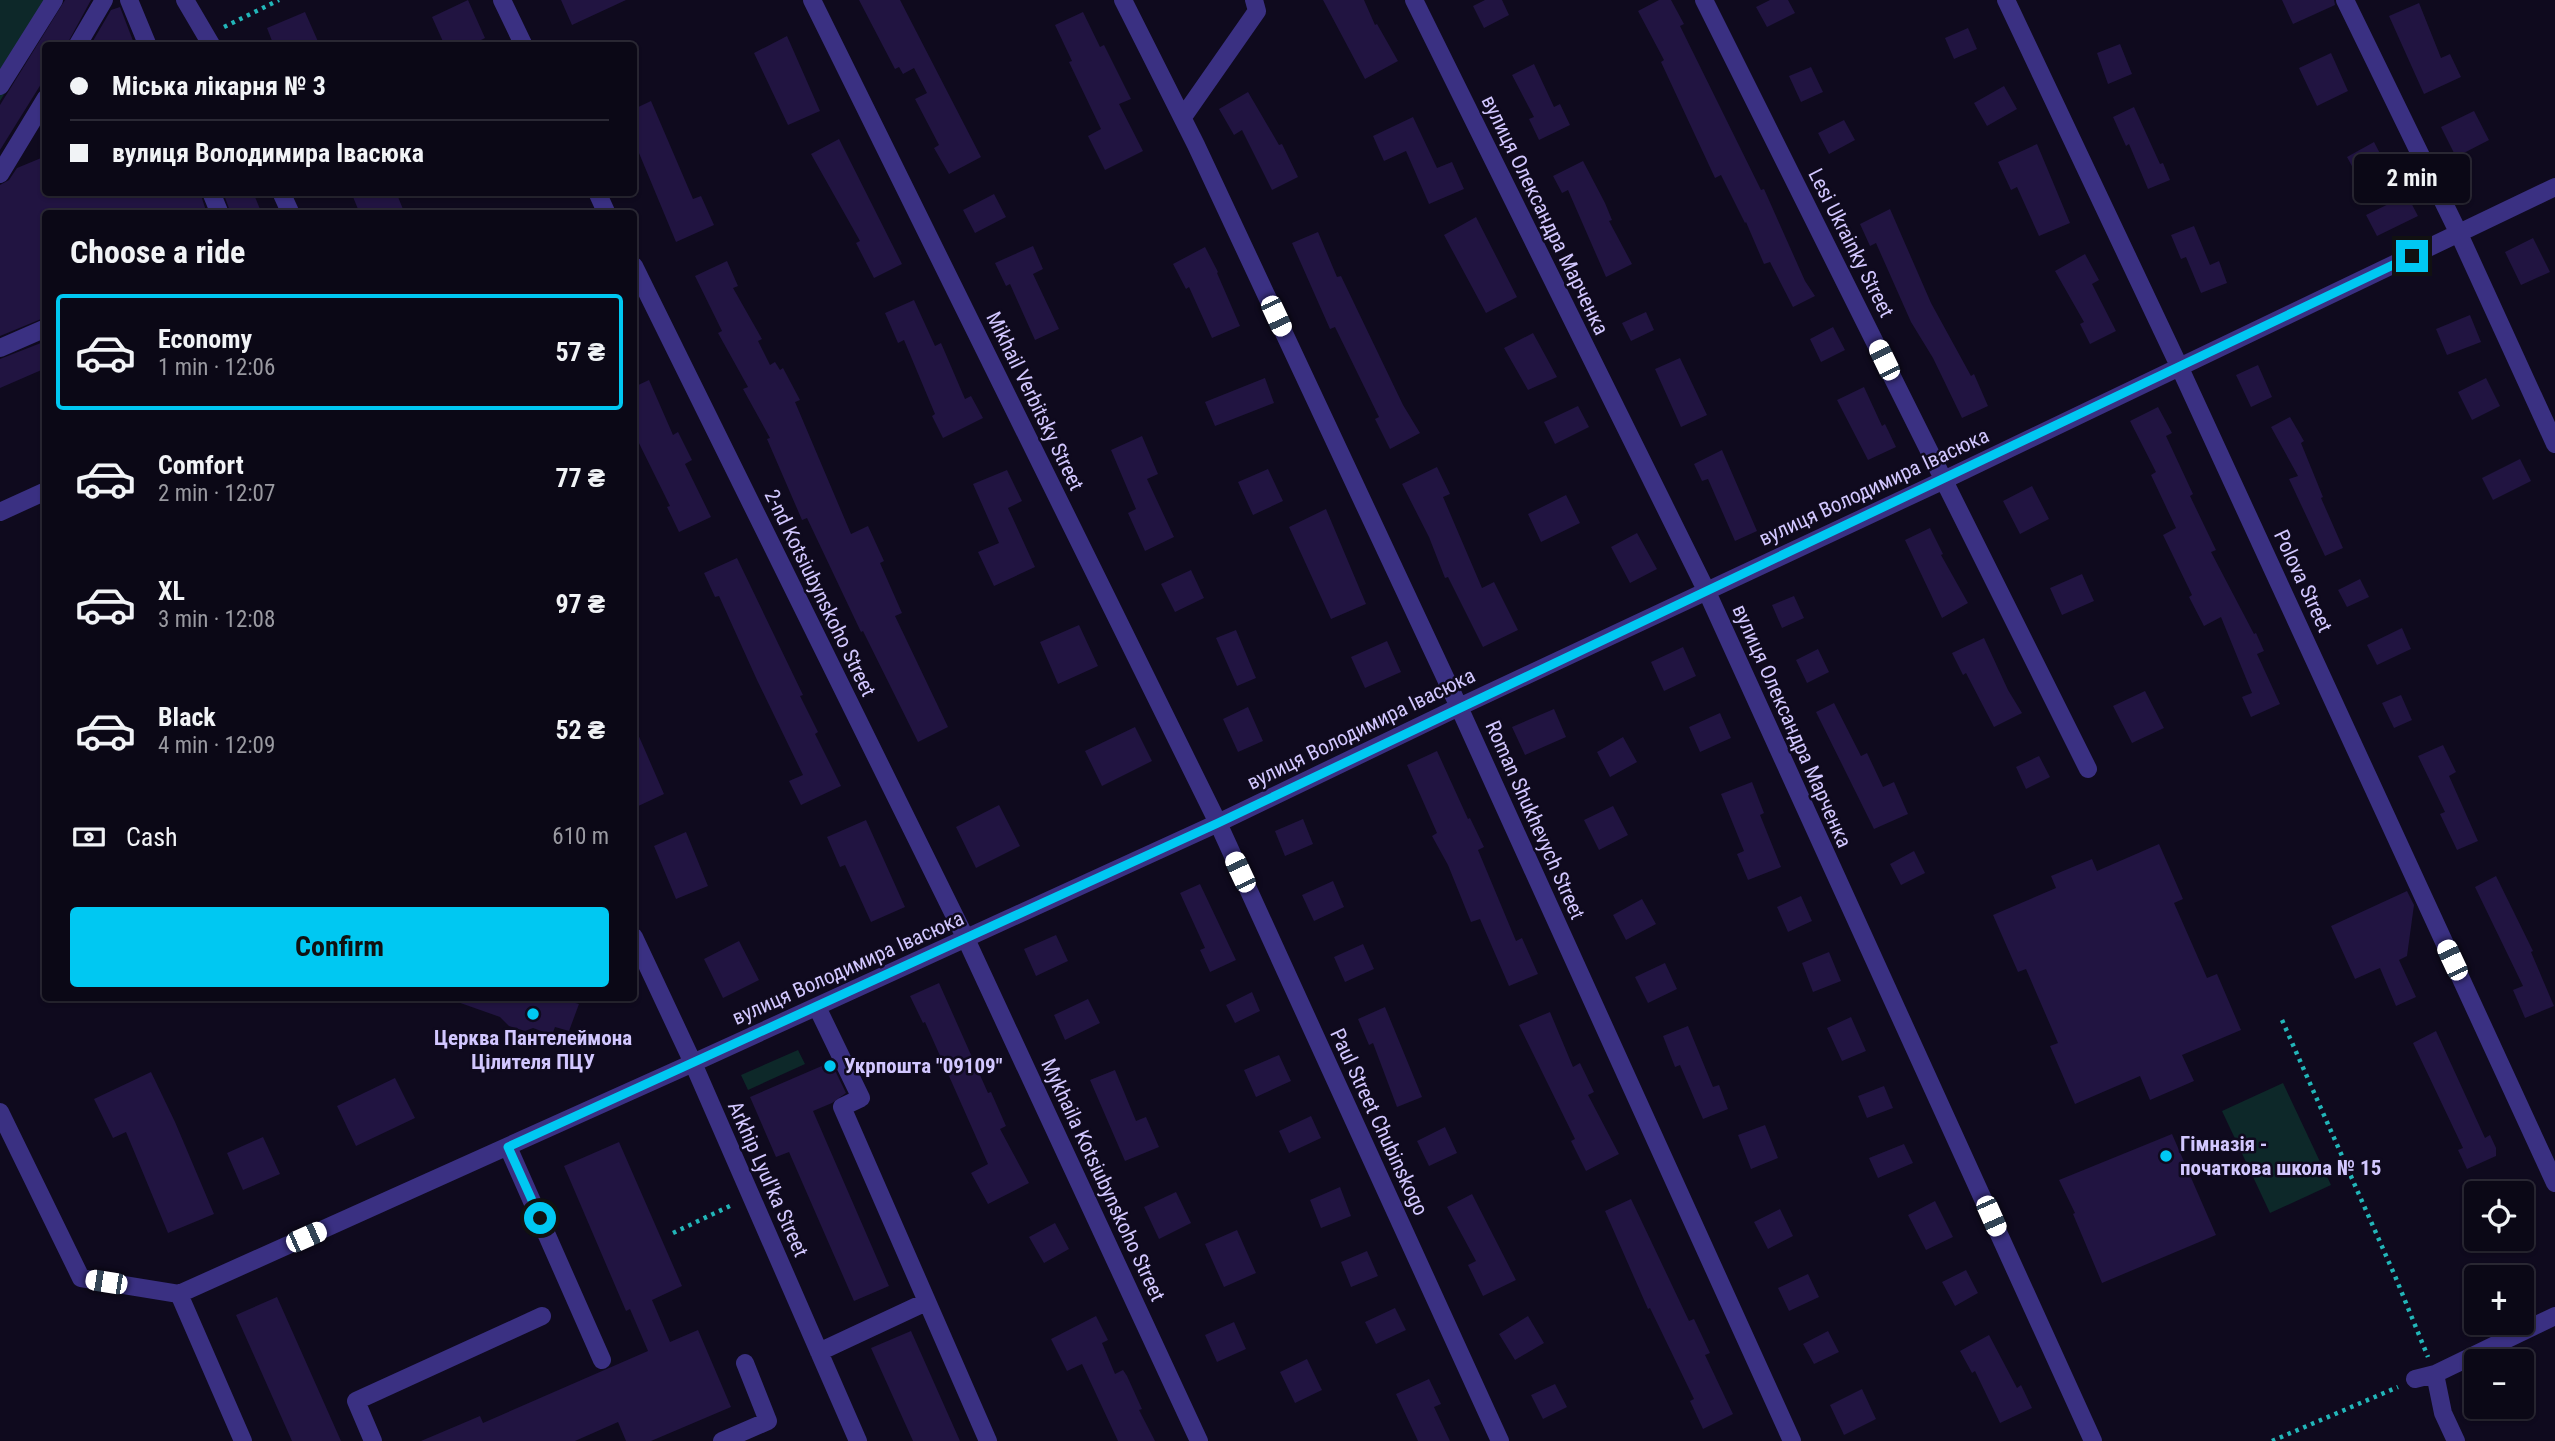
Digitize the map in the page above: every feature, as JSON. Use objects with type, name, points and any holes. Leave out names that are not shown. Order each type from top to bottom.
[{"type":"street","points":[[0,86],[54,0]]},
{"type":"street","points":[[79,42],[104,0]]},
{"type":"street","points":[[129,0],[146,42]]},
{"type":"street","points":[[185,0],[210,40]]},
{"type":"street","points":[[502,0],[522,42]]},
{"type":"street","name":"Mikhail Verbitsky Street","points":[[812,0],[1218,823]]},
{"type":"street","name":"Roman Shukhevych Street","points":[[1123,0],[1183,117],[1459,707],[1792,1441]]},
{"type":"street","points":[[1183,117],[1257,11],[1254,0]]},
{"type":"street","name":"вулиця Олександра Марченка","points":[[1414,0],[1707,592],[2093,1441]]},
{"type":"street","name":"Lesi Ukrainky Street","points":[[1704,0],[2088,769]]},
{"type":"street","name":"Polova Street","points":[[2006,0],[2179,366],[2555,1183]]},
{"type":"street","points":[[2345,0],[2459,234],[2555,444]]},
{"type":"street","points":[[0,174],[42,105]]},
{"type":"street","name":"вулиця Володимира Івасюка","points":[[179,1294],[1218,823],[1944,480],[2555,187]]},
{"type":"street","name":"2-nd Kotsiubynskoho Street","points":[[637,272],[966,939]]},
{"type":"street","points":[[0,348],[42,330]]},
{"type":"street","points":[[0,512],[42,493]]},
{"type":"street","name":"Paul Street Chubinskogo","points":[[1218,823],[1500,1441]]},
{"type":"street","name":"Mykhaila Kotsiubynskoho Street","points":[[966,939],[1199,1441]]},
{"type":"street","name":"Arkhip Lyul'ka Street","points":[[637,943],[693,1063],[858,1441]]},
{"type":"street","points":[[817,1007],[861,1098],[842,1107],[988,1441]]},
{"type":"street","points":[[0,1112],[81,1278],[179,1294],[243,1441]]},
{"type":"street","points":[[508,1147],[602,1360]]},
{"type":"street","points":[[819,1352],[926,1302]]},
{"type":"street","points":[[373,1441],[356,1401],[542,1316]]},
{"type":"street","points":[[2415,1379],[2435,1374],[2555,1316]]},
{"type":"street","points":[[733,1439],[768,1420],[745,1363]]},
{"type":"street","points":[[2435,1374],[2443,1413],[2456,1441]]},
{"type":"path","points":[[210,40],[279,0]]},
{"type":"path","points":[[2282,1020],[2396,1276],[2435,1374]]},
{"type":"path","points":[[673,1233],[751,1196]]},
{"type":"path","points":[[2272,1441],[2415,1379]]},
{"type":"green space","points":[[0,0],[62,0],[0,101]]},
{"type":"green space","points":[[798,1050],[805,1064],[748,1090],[741,1075]]},
{"type":"green space","points":[[2283,1083],[2331,1185],[2270,1213],[2222,1111]]},
{"type":"building","points":[[65,0],[91,0],[68,42],[42,42],[42,82],[0,150],[0,105]]},
{"type":"building","points":[[468,0],[485,38],[477,42],[443,42],[432,17]]},
{"type":"building","points":[[561,0],[626,0],[572,25]]},
{"type":"building","points":[[859,0],[900,0],[981,157],[949,174],[934,148],[939,145],[915,99],[927,93],[914,68],[903,74],[899,67],[895,69]]},
{"type":"building","points":[[1323,0],[1364,0],[1375,25],[1377,24],[1398,61],[1365,79]]},
{"type":"building","points":[[1485,0],[1502,0],[1509,15],[1484,28],[1473,6]]},
{"type":"building","points":[[1659,0],[1671,0],[1684,24],[1680,26],[1761,190],[1764,189],[1805,281],[1815,296],[1793,307],[1770,262],[1764,264],[1721,175],[1715,178],[1661,62],[1664,60],[1638,11]]},
{"type":"building","points":[[1770,0],[1788,0],[1795,13],[1767,27],[1756,7]]},
{"type":"building","points":[[2282,0],[2334,0],[2335,5],[2293,24]]},
{"type":"building","points":[[2419,3],[2441,58],[2450,54],[2461,77],[2424,94],[2389,16]]},
{"type":"building","points":[[120,7],[133,42],[92,42],[111,10]]},
{"type":"building","points":[[305,12],[318,42],[272,42],[267,28]]},
{"type":"building","points":[[1083,12],[1100,47],[1104,45],[1131,99],[1119,104],[1143,151],[1105,170],[1088,136],[1101,129],[1069,62],[1072,61],[1055,25]]},
{"type":"building","points":[[1968,28],[1977,49],[1954,59],[1945,38]]},
{"type":"building","points":[[787,36],[820,111],[788,125],[754,53]]},
{"type":"building","points":[[2120,44],[2132,74],[2108,84],[2097,53]]},
{"type":"building","points":[[2331,53],[2348,91],[2317,106],[2299,68]]},
{"type":"building","points":[[1534,64],[1554,107],[1560,104],[1570,125],[1539,140],[1529,119],[1534,117],[1512,75]]},
{"type":"building","points":[[1811,67],[1823,92],[1801,102],[1789,76]]},
{"type":"building","points":[[2004,86],[2017,109],[1987,126],[1974,103]]},
{"type":"building","points":[[1248,92],[1279,145],[1282,144],[1298,177],[1272,190],[1242,130],[1234,135],[1219,109]]},
{"type":"building","points":[[651,101],[693,199],[701,196],[714,225],[676,242],[637,148],[637,108]]},
{"type":"building","points":[[2134,107],[2170,180],[2148,189],[2129,144],[2126,146],[2113,117]]},
{"type":"building","points":[[2474,111],[2489,140],[2456,157],[2441,127]]},
{"type":"building","points":[[1413,117],[1437,168],[1452,162],[1464,189],[1429,204],[1406,151],[1384,161],[1373,136]]},
{"type":"building","points":[[1844,120],[1855,140],[1829,154],[1818,133]]},
{"type":"building","points":[[839,139],[902,264],[874,278],[856,243],[860,241],[811,154]]},
{"type":"building","points":[[2374,142],[2386,165],[2359,179],[2347,157]]},
{"type":"building","points":[[2037,144],[2070,223],[2039,236],[2017,187],[2011,190],[1998,162]]},
{"type":"building","points":[[42,158],[42,196],[201,196],[206,210],[42,210],[42,319],[0,336],[0,185],[9,180],[17,168]]},
{"type":"building","points":[[1583,161],[1605,203],[1612,220],[1609,221],[1632,264],[1606,277],[1568,190],[1562,193],[1553,176]]},
{"type":"building","points":[[994,194],[1006,217],[975,233],[963,210]]},
{"type":"building","points":[[2407,195],[2418,216],[2377,236],[2366,215]]},
{"type":"building","points":[[224,196],[255,196],[260,210],[230,210]]},
{"type":"building","points":[[353,196],[398,196],[403,210],[358,210]]},
{"type":"building","points":[[1890,209],[1931,303],[1971,376],[1974,374],[1988,406],[1962,418],[1933,358],[1911,322],[1876,243],[1870,246],[1860,224]]},
{"type":"building","points":[[1476,217],[1517,297],[1486,313],[1444,235]]},
{"type":"building","points":[[2194,226],[2210,265],[2219,261],[2227,283],[2201,293],[2186,257],[2181,259],[2171,235]]},
{"type":"building","points":[[1318,232],[1337,277],[1341,276],[1403,405],[1420,433],[1390,449],[1375,419],[1379,417],[1335,327],[1330,329],[1292,243]]},
{"type":"building","points":[[2533,238],[2550,272],[2521,285],[2505,252]]},
{"type":"building","points":[[1033,246],[1043,269],[1033,274],[1059,329],[1035,340],[1010,284],[1006,286],[995,263]]},
{"type":"building","points":[[1205,247],[1240,326],[1212,338],[1189,287],[1186,289],[1173,264]]},
{"type":"building","points":[[2085,254],[2099,280],[2092,284],[2116,331],[2090,344],[2080,324],[2084,322],[2055,271]]},
{"type":"building","points":[[727,261],[738,286],[733,288],[762,339],[758,341],[770,365],[775,362],[780,370],[783,368],[800,400],[795,402],[851,534],[868,526],[884,561],[880,563],[902,613],[895,616],[948,727],[918,742],[863,631],[861,632],[807,518],[802,520],[767,439],[770,438],[743,389],[748,387],[718,333],[722,331],[695,276]]},
{"type":"building","points":[[914,300],[935,346],[941,343],[965,399],[971,396],[983,418],[943,438],[904,340],[898,343],[885,313]]},
{"type":"building","points":[[1646,312],[1654,330],[1631,341],[1622,323]]},
{"type":"building","points":[[2470,315],[2481,342],[2447,355],[2436,329]]},
{"type":"building","points":[[1833,327],[1845,350],[1821,362],[1810,339]]},
{"type":"building","points":[[1533,333],[1557,377],[1528,390],[1504,348]]},
{"type":"building","points":[[42,343],[42,370],[0,388],[0,359]]},
{"type":"building","points":[[1680,358],[1707,415],[1681,427],[1655,369]]},
{"type":"building","points":[[2258,365],[2272,397],[2251,407],[2236,375]]},
{"type":"building","points":[[1265,378],[1274,403],[1215,426],[1205,402]]},
{"type":"building","points":[[2486,378],[2500,406],[2472,420],[2458,392]]},
{"type":"building","points":[[649,380],[673,435],[678,432],[692,460],[685,464],[711,517],[679,532],[667,507],[670,506],[637,439],[637,386]]},
{"type":"building","points":[[1864,387],[1882,426],[1885,424],[1896,447],[1868,460],[1837,400]]},
{"type":"building","points":[[1578,406],[1589,427],[1555,444],[1544,422]]},
{"type":"building","points":[[2158,407],[2172,433],[2166,436],[2193,494],[2190,496],[2216,550],[2211,552],[2254,634],[2256,633],[2264,651],[2257,654],[2280,704],[2251,717],[2242,697],[2252,693],[2221,617],[2204,626],[2163,535],[2176,528],[2151,475],[2156,472],[2130,421]]},
{"type":"building","points":[[2290,417],[2304,441],[2301,443],[2323,497],[2321,498],[2343,548],[2325,556],[2289,479],[2298,476],[2271,427]]},
{"type":"building","points":[[1142,436],[1158,474],[1147,479],[1174,537],[1145,551],[1128,513],[1136,509],[1111,450]]},
{"type":"building","points":[[1722,450],[1757,531],[1735,541],[1708,479],[1702,481],[1694,464]]},
{"type":"building","points":[[2520,459],[2531,481],[2493,500],[2482,478]]},
{"type":"building","points":[[1437,467],[1450,494],[1443,497],[1482,588],[1494,582],[1518,630],[1483,647],[1448,577],[1445,578],[1429,537],[1402,484]]},
{"type":"building","points":[[1268,469],[1283,501],[1253,515],[1238,482]]},
{"type":"building","points":[[1007,470],[1022,501],[1008,508],[1035,567],[994,586],[978,552],[999,543],[973,484]]},
{"type":"building","points":[[2032,486],[2049,519],[2020,534],[2003,501]]},
{"type":"building","points":[[1566,495],[1580,523],[1541,542],[1528,514]]},
{"type":"building","points":[[1326,509],[1366,604],[1331,619],[1289,527]]},
{"type":"building","points":[[1930,528],[1943,554],[1941,555],[1968,603],[1942,618],[1905,540]]},
{"type":"building","points":[[1637,533],[1657,569],[1630,583],[1611,547]]},
{"type":"building","points":[[737,558],[803,695],[800,696],[818,732],[815,734],[841,786],[801,805],[789,781],[803,775],[719,596],[715,597],[704,573]]},
{"type":"building","points":[[1191,570],[1204,598],[1175,612],[1161,584]]},
{"type":"building","points":[[2082,574],[2094,601],[2062,615],[2050,588]]},
{"type":"building","points":[[2360,579],[2369,597],[2347,607],[2338,590]]},
{"type":"building","points":[[1794,596],[1804,618],[1782,628],[1772,605]]},
{"type":"building","points":[[1079,625],[1098,666],[1058,684],[1040,642]]},
{"type":"building","points":[[2402,628],[2411,649],[2377,665],[2367,645]]},
{"type":"building","points":[[1236,630],[1256,678],[1237,686],[1216,638]]},
{"type":"building","points":[[1984,638],[2022,713],[1994,727],[1966,673],[1963,675],[1952,653]]},
{"type":"building","points":[[1387,641],[1401,672],[1365,688],[1351,657]]},
{"type":"building","points":[[1683,647],[1696,676],[1664,691],[1651,662]]},
{"type":"building","points":[[1818,649],[1829,672],[1807,683],[1796,660]]},
{"type":"building","points":[[2145,691],[2164,728],[2132,743],[2113,706]]},
{"type":"building","points":[[2401,695],[2412,720],[2394,728],[2382,703]]},
{"type":"building","points":[[1834,703],[1861,756],[1867,753],[1883,787],[1894,782],[1908,814],[1874,829],[1816,712]]},
{"type":"building","points":[[1248,707],[1263,741],[1238,752],[1223,719]]},
{"type":"building","points":[[1554,709],[1566,737],[1525,755],[1512,727]]},
{"type":"building","points":[[1720,713],[1731,738],[1700,752],[1689,727]]},
{"type":"building","points":[[1135,727],[1152,761],[1102,786],[1085,751]]},
{"type":"building","points":[[637,732],[664,794],[637,807]]},
{"type":"building","points":[[1623,737],[1637,762],[1610,777],[1597,752]]},
{"type":"building","points":[[2443,745],[2456,772],[2449,776],[2478,841],[2457,850],[2440,814],[2445,812],[2418,756]]},
{"type":"building","points":[[1437,751],[1484,847],[1478,850],[1516,941],[1522,938],[1538,974],[1509,986],[1480,919],[1471,922],[1448,865],[1432,836],[1437,833],[1407,765]]},
{"type":"building","points":[[2039,756],[2050,777],[2026,789],[2016,767]]},
{"type":"building","points":[[1752,782],[1764,813],[1760,815],[1781,867],[1748,880],[1737,854],[1744,851],[1721,794]]},
{"type":"building","points":[[999,805],[1020,846],[976,868],[956,827]]},
{"type":"building","points":[[1613,806],[1628,835],[1599,850],[1584,820]]},
{"type":"building","points":[[1303,819],[1313,844],[1285,856],[1275,831]]},
{"type":"building","points":[[866,820],[905,907],[871,922],[845,865],[840,867],[827,837]]},
{"type":"building","points":[[686,832],[708,886],[676,899],[654,846]]},
{"type":"building","points":[[2159,844],[2183,899],[2174,903],[2207,978],[2217,974],[2241,1030],[2182,1055],[2194,1081],[2150,1100],[2140,1076],[2075,1104],[2050,1046],[2058,1043],[2026,969],[2018,972],[1993,915],[2056,888],[2051,876],[2092,859],[2097,871]]},
{"type":"building","points":[[1914,851],[1925,873],[1901,885],[1890,864]]},
{"type":"building","points":[[2496,876],[2533,951],[2531,952],[2554,1006],[2525,1018],[2513,990],[2523,986],[2475,887]]},
{"type":"building","points":[[1333,881],[1344,907],[1314,921],[1302,895]]},
{"type":"building","points":[[1200,884],[1236,960],[1210,972],[1200,950],[1205,948],[1180,893]]},
{"type":"building","points":[[2407,891],[2414,905],[2407,956],[2399,960],[2416,997],[2396,1006],[2380,968],[2355,979],[2331,926]]},
{"type":"building","points":[[1801,896],[1812,921],[1788,932],[1777,907]]},
{"type":"building","points":[[1642,899],[1656,924],[1626,940],[1613,915]]},
{"type":"building","points":[[1056,935],[1068,961],[1036,976],[1024,949]]},
{"type":"building","points":[[739,941],[759,980],[723,998],[704,959]]},
{"type":"building","points":[[1363,944],[1374,969],[1345,982],[1334,957]]},
{"type":"building","points":[[1829,952],[1841,981],[1813,992],[1802,963]]},
{"type":"building","points":[[1665,963],[1677,989],[1648,1003],[1635,977]]},
{"type":"building","points":[[939,983],[988,1093],[991,1092],[1006,1126],[1000,1129],[1029,1183],[988,1204],[971,1173],[988,1164],[925,1022],[923,1023],[910,996]]},
{"type":"building","points":[[1252,992],[1260,1011],[1235,1023],[1226,1005]]},
{"type":"building","points":[[1088,999],[1100,1023],[1065,1040],[1054,1015]]},
{"type":"building","name":"Церква Пантелеймона Цілителя ПЦУ","points":[[455,1001],[568,1001],[579,1004],[569,1031],[555,1027],[552,1035],[533,1028],[525,1031],[509,1026],[500,1017]]},
{"type":"building","points":[[1385,1007],[1422,1097],[1397,1107],[1373,1043],[1369,1045],[1358,1019]]},
{"type":"building","points":[[1550,1012],[1573,1067],[1580,1063],[1594,1092],[1588,1095],[1619,1154],[1586,1171],[1571,1141],[1575,1139],[1519,1025]]},
{"type":"building","points":[[1851,1017],[1866,1051],[1842,1061],[1827,1028]]},
{"type":"building","points":[[1688,1026],[1713,1087],[1719,1085],[1728,1109],[1703,1119],[1680,1065],[1675,1067],[1663,1036]]},
{"type":"building","points":[[2436,1031],[2485,1138],[2490,1135],[2496,1148],[2496,1156],[2467,1169],[2458,1150],[2463,1148],[2413,1043]]},
{"type":"building","points":[[1279,1055],[1291,1081],[1256,1097],[1244,1070]]},
{"type":"building","points":[[831,1062],[846,1093],[813,1111],[889,1286],[854,1301],[789,1152],[776,1157],[750,1097]]},
{"type":"building","points":[[1115,1070],[1136,1121],[1146,1117],[1159,1147],[1125,1161],[1090,1080]]},
{"type":"building","points":[[151,1072],[214,1214],[168,1233],[126,1132],[113,1138],[94,1099]]},
{"type":"building","points":[[395,1078],[415,1118],[356,1146],[337,1106]]},
{"type":"building","points":[[1884,1086],[1893,1108],[1867,1118],[1858,1096]]},
{"type":"building","points":[[1311,1116],[1321,1138],[1289,1153],[1279,1131]]},
{"type":"building","points":[[1765,1125],[1778,1158],[1751,1169],[1738,1135]]},
{"type":"building","points":[[1445,1127],[1457,1153],[1429,1166],[1417,1141]]},
{"type":"building","points":[[2172,1134],[2216,1235],[2102,1283],[2059,1180]]},
{"type":"building","points":[[263,1137],[280,1174],[243,1190],[227,1153]]},
{"type":"building","points":[[619,1142],[682,1286],[652,1300],[670,1342],[698,1330],[731,1407],[651,1441],[626,1441],[618,1422],[575,1441],[421,1441],[480,1416],[483,1423],[648,1351],[630,1309],[626,1311],[564,1166]]},
{"type":"building","points":[[1904,1144],[1913,1163],[1878,1178],[1869,1158]]},
{"type":"building","points":[[1340,1187],[1351,1216],[1321,1228],[1310,1200]]},
{"type":"building","points":[[1176,1192],[1191,1223],[1159,1239],[1144,1207]]},
{"type":"building","points":[[1472,1194],[1516,1280],[1483,1296],[1468,1265],[1476,1261],[1447,1207]]},
{"type":"building","points":[[1631,1199],[1689,1321],[1694,1319],[1710,1353],[1705,1355],[1733,1414],[1703,1429],[1690,1401],[1694,1399],[1650,1308],[1648,1309],[1605,1211]]},
{"type":"building","points":[[1935,1201],[1953,1237],[1926,1250],[1908,1215]]},
{"type":"building","points":[[1780,1209],[1793,1236],[1768,1249],[1754,1222]]},
{"type":"building","points":[[1055,1223],[1069,1249],[1044,1263],[1029,1237]]},
{"type":"building","points":[[1237,1230],[1256,1273],[1224,1287],[1205,1244]]},
{"type":"building","points":[[1367,1251],[1378,1276],[1351,1287],[1341,1262]]},
{"type":"building","points":[[1966,1270],[1978,1293],[1955,1306],[1942,1282]]},
{"type":"building","points":[[1808,1274],[1819,1297],[1789,1311],[1778,1288]]},
{"type":"building","points":[[277,1297],[341,1441],[292,1441],[236,1315]]},
{"type":"building","points":[[1395,1308],[1406,1330],[1376,1344],[1365,1322]]},
{"type":"building","points":[[1096,1316],[1108,1340],[1102,1343],[1115,1374],[1123,1370],[1127,1376],[1142,1409],[1139,1410],[1155,1441],[1118,1441],[1082,1364],[1067,1371],[1051,1339]]},
{"type":"building","points":[[1528,1316],[1544,1343],[1515,1360],[1499,1334]]},
{"type":"building","points":[[1234,1322],[1246,1349],[1217,1362],[1205,1335]]},
{"type":"building","points":[[911,1331],[960,1441],[913,1441],[871,1348]]},
{"type":"building","points":[[1828,1331],[1839,1352],[1814,1364],[1803,1344]]},
{"type":"building","points":[[1989,1335],[2017,1388],[2021,1385],[2032,1408],[2000,1423],[1975,1371],[1972,1373],[1960,1351]]},
{"type":"building","points":[[1307,1359],[1322,1390],[1295,1403],[1280,1372]]},
{"type":"building","points":[[1429,1379],[1441,1404],[1434,1407],[1450,1441],[1418,1441],[1396,1394]]},
{"type":"building","points":[[1555,1384],[1567,1407],[1543,1419],[1531,1395]]},
{"type":"building","points":[[1862,1389],[1876,1419],[1844,1435],[1830,1405]]},
{"type":"place","name":"Церква Пантелеймона Цілителя ПЦУ","points":[[533,1014]]},
{"type":"place","name":"Укрпошта \"09109\"","points":[[830,1066]]},
{"type":"place","name":"Гімназія - початкова школа № 15","points":[[2166,1156]]},
{"type":"route","points":[[540,1218],[508,1147],[1218,823],[2412,256]]}]
